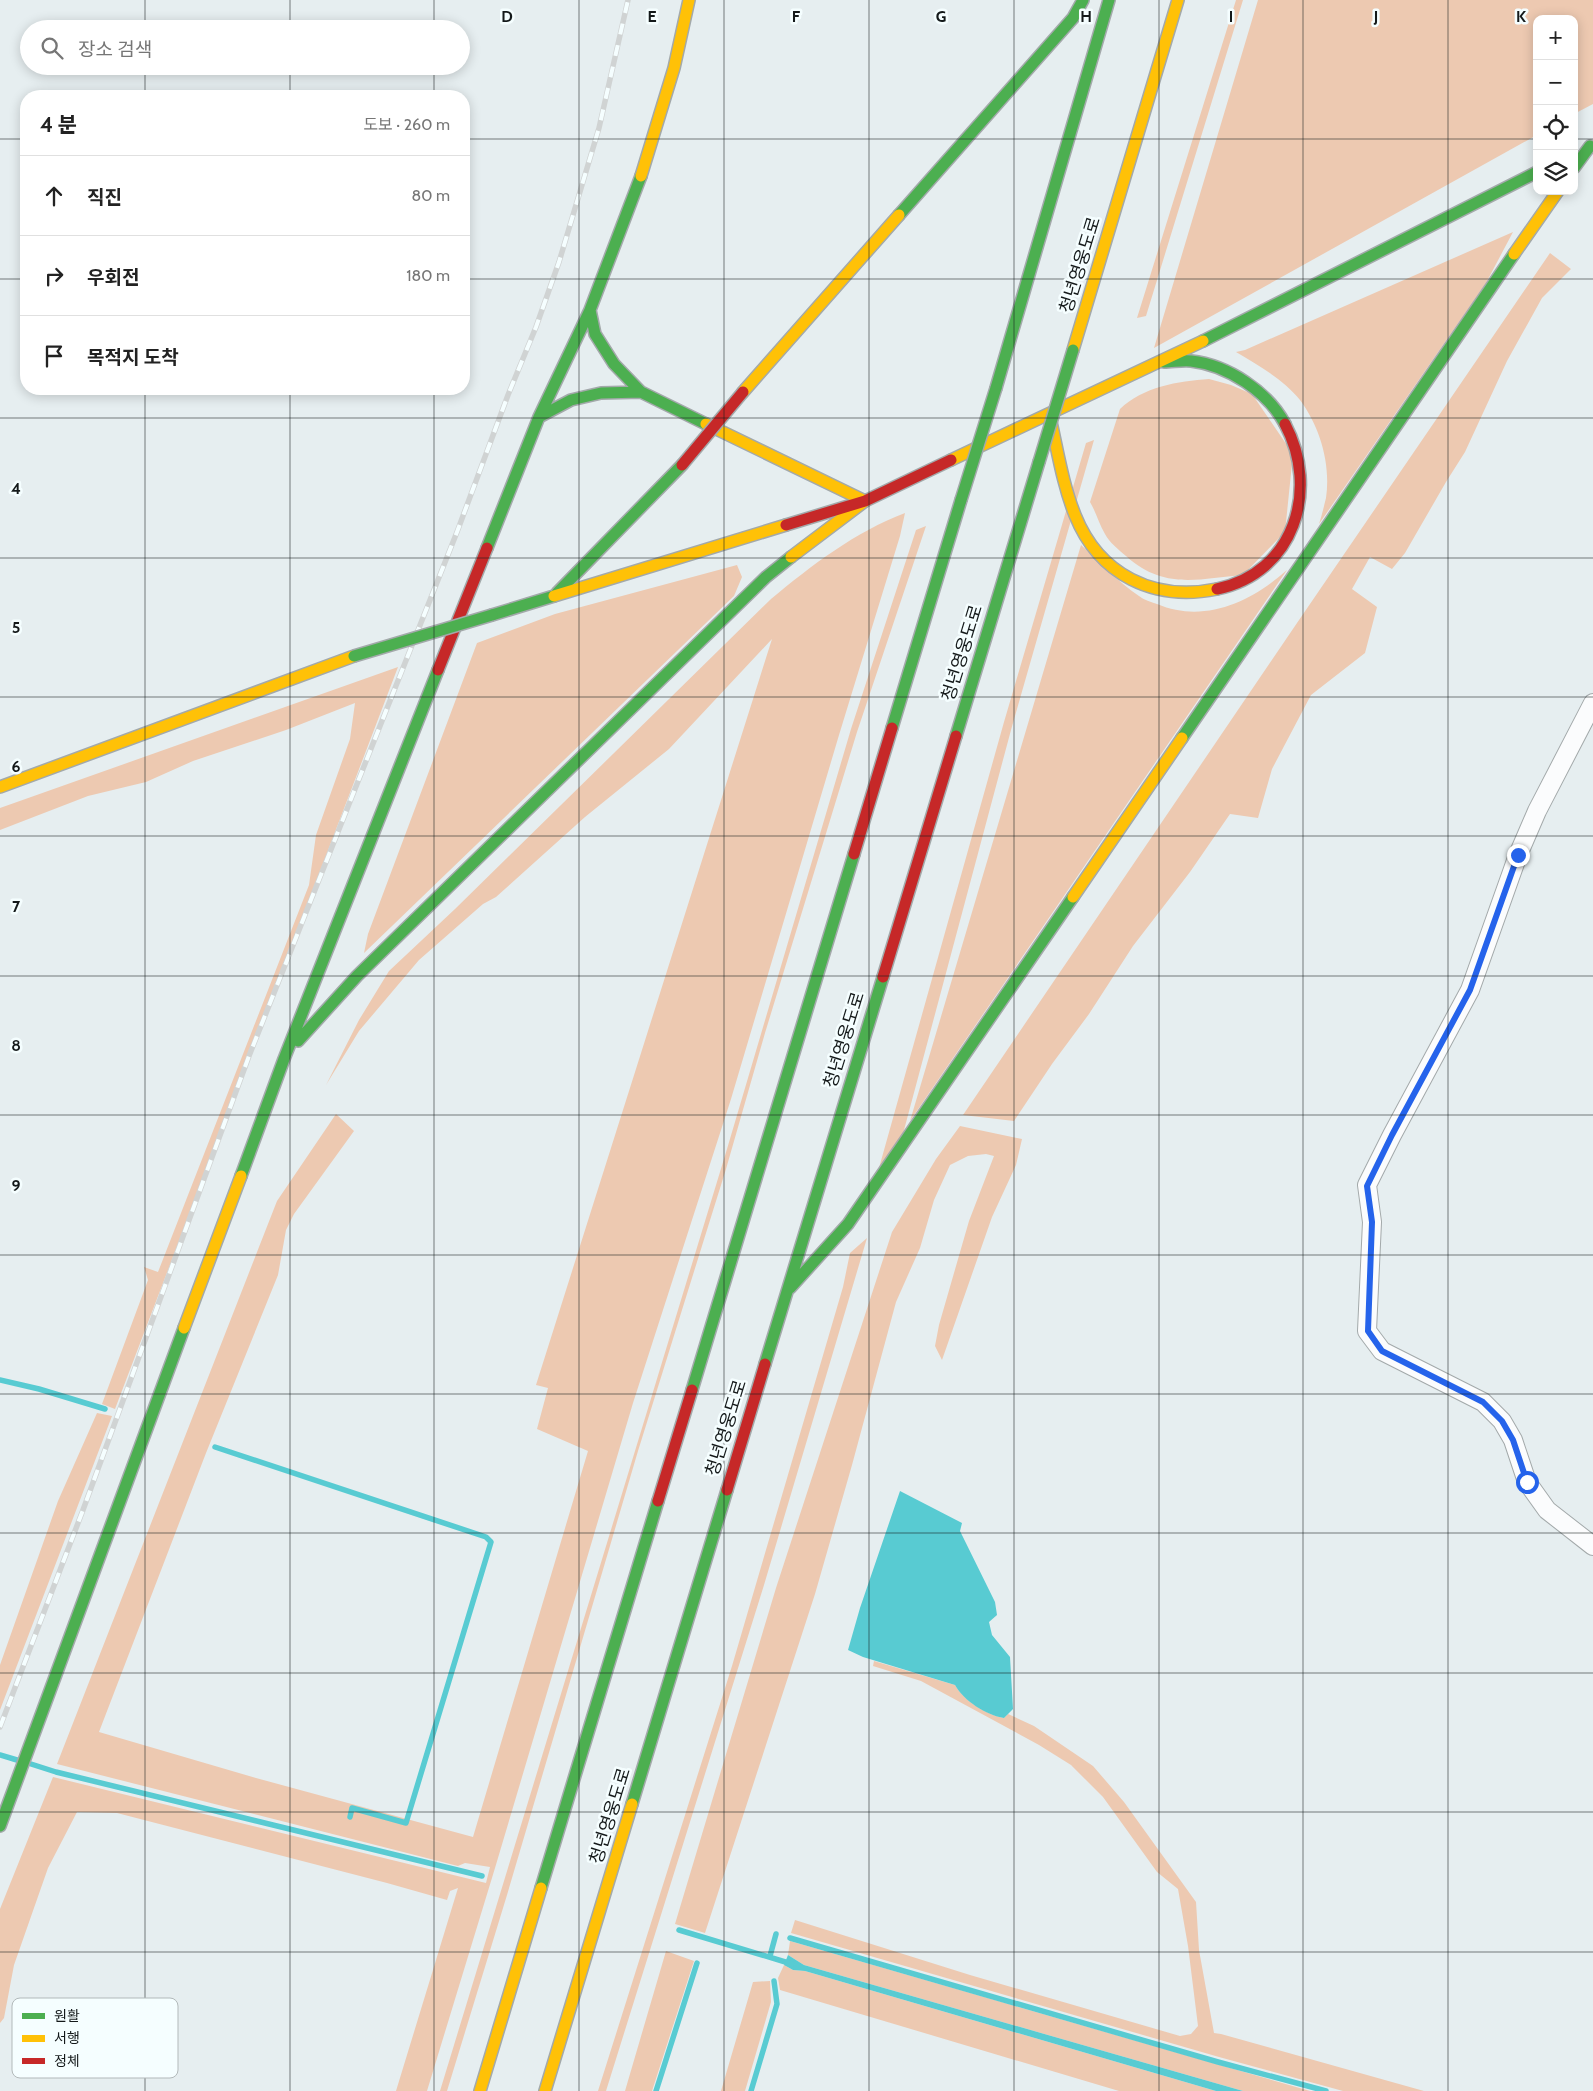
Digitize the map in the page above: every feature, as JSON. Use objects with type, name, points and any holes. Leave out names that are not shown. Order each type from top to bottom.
[{"type":"main road","points":[[0,1826],[284,1059],[539,418],[590,310],[647,159],[674,68],[689,0]]},
{"type":"main road","points":[[554,596],[682,465],[743,392],[1066,26],[1083,0]]},
{"type":"main road","points":[[480,2091],[996,388],[1109,0]]},
{"type":"main road","name":"청년영웅도로","points":[[545,2091],[785,1293],[1178,0]]},
{"type":"main road","points":[[1578,162],[1587,148]]},
{"type":"main road","points":[[0,787],[354,656],[864,501],[1160,362],[1533,174]]},
{"type":"main road","points":[[785,1293],[848,1224],[1555,195]]},
{"type":"main road","points":[[590,310],[595,334],[614,364],[641,392],[864,501]]},
{"type":"main road","points":[[1051,422],[1064,483],[1076,517],[1090,544],[1115,570],[1143,586],[1174,592],[1204,592],[1236,584],[1265,566],[1283,546],[1294,521],[1302,473],[1296,446],[1286,423],[1273,406],[1253,386],[1222,369],[1193,360],[1160,362]]},
{"type":"main road","points":[[539,418],[571,400],[601,393],[641,392]]},
{"type":"main road","points":[[284,1059],[318,1018],[357,976],[766,577],[864,501]]},
{"type":"street","points":[[1593,703],[1533,820],[1518,855],[1470,990],[1392,1135],[1367,1186],[1372,1222],[1368,1331],[1382,1351],[1483,1402],[1502,1421],[1513,1440],[1527,1482],[1547,1510],[1593,1546]]},
{"type":"shaded area","points":[[1236,0],[1243,0],[1146,316],[1137,318]]},
{"type":"shaded area","points":[[1258,0],[1593,0],[1593,104],[1578,112],[1578,15],[1533,15],[1533,137],[1154,348]]},
{"type":"shaded area","points":[[1513,232],[1486,283],[1319,524],[1326,498],[1327,472],[1322,446],[1313,422],[1294,393],[1270,373],[1236,352],[1245,350]]},
{"type":"shaded area","points":[[1550,253],[1571,269],[1542,298],[1507,361],[1465,452],[1405,553],[1392,569],[1370,557],[1352,589],[1377,607],[1365,653],[1311,695],[1272,769],[1258,818],[1230,814],[1190,872],[1133,946],[1089,1014],[1052,1064],[1014,1121],[963,1115],[1297,623]]},
{"type":"shaded area","points":[[1209,379],[1231,385],[1252,394],[1293,454],[1285,532],[1243,575],[1196,580],[1168,578],[1140,567],[1114,546],[1105,534],[1090,502],[1120,409],[1129,401],[1150,390],[1185,381]]},
{"type":"shaded area","points":[[1094,440],[1011,730],[896,1160],[879,1168],[1004,722],[1086,443]]},
{"type":"shaded area","points":[[905,513],[900,536],[731,1099],[633,1403],[427,2091],[396,2091],[458,1888],[450,1891],[447,1900],[117,1813],[77,1812],[48,1868],[14,1965],[4,2018],[0,2023],[0,1909],[53,1777],[486,1883],[490,1867],[465,1863],[458,1866],[57,1764],[277,1201],[336,1114],[354,1131],[294,1214],[286,1230],[278,1275],[206,1453],[99,1732],[256,1778],[473,1837],[588,1451],[537,1429],[548,1388],[536,1385],[772,639],[669,749],[585,817],[496,897],[483,904],[419,960],[359,1031],[326,1085],[359,1020],[389,971],[455,909],[771,599],[835,550],[869,530]]},
{"type":"shaded area","points":[[926,526],[857,732],[765,1033],[726,1169],[638,1451],[447,2091],[440,2091],[727,1149],[851,729],[916,530]]},
{"type":"shaded area","points":[[1081,545],[1116,578],[1141,597],[1175,610],[1192,612],[1226,606],[1258,592],[1287,570],[910,1121]]},
{"type":"shaded area","points":[[737,565],[742,577],[734,596],[364,953],[368,934],[477,643],[555,614]]},
{"type":"shaded area","points":[[398,667],[115,1409],[102,1404],[148,1280],[144,1267],[158,1272],[309,885],[316,835],[350,739],[355,703],[286,730],[193,761],[146,782],[88,796],[0,830],[0,808]]},
{"type":"shaded area","points":[[960,1126],[1022,1139],[1016,1165],[992,1217],[942,1360],[935,1346],[939,1325],[969,1221],[994,1156],[986,1154],[968,1156],[950,1165],[934,1200],[920,1248],[896,1302],[815,1594],[705,1933],[675,1924],[776,1588],[892,1232],[936,1159]]},
{"type":"shaded area","points":[[867,1238],[764,1585],[606,2091],[598,2091],[732,1666],[843,1287],[850,1253]]},
{"type":"shaded area","points":[[97,1413],[112,1416],[0,1710],[0,1665],[58,1501]]},
{"type":"shaded area","points":[[874,1661],[955,1685],[970,1702],[983,1710],[1004,1718],[1008,1714],[1034,1726],[1093,1766],[1124,1802],[1196,1902],[1199,1950],[1214,2033],[1424,2091],[1343,2091],[791,1933],[795,1920],[970,1975],[1180,2036],[1191,2034],[1198,2026],[1188,1946],[1178,1889],[1157,1872],[1103,1797],[1071,1765],[1039,1745],[921,1681],[873,1666]]},
{"type":"shaded area","points":[[790,1941],[1310,2091],[1243,2091],[804,1965],[788,1955]]},
{"type":"shaded area","points":[[666,1951],[694,1961],[652,2091],[625,2091]]},
{"type":"shaded area","points":[[784,1965],[793,1970],[805,1971],[1216,2091],[1119,2091],[780,1990],[778,1978]]},
{"type":"shaded area","points":[[770,1981],[771,2002],[745,2091],[721,2091],[753,1982]]},
{"type":"water","points":[[900,1491],[962,1523],[960,1531],[995,1602],[997,1615],[989,1622],[992,1635],[1010,1657],[1013,1709],[1004,1718],[990,1714],[970,1702],[955,1685],[863,1657],[848,1650],[860,1608]]},
{"type":"water","points":[[788,1955],[804,1965],[1243,2091],[1216,2091],[805,1971],[793,1970],[784,1965]]},
{"type":"waterway","points":[[0,1380],[39,1389],[105,1409]]},
{"type":"waterway","points":[[215,1447],[486,1537],[491,1542],[406,1823],[352,1808],[350,1817]]},
{"type":"waterway","points":[[0,1755],[17,1760]]},
{"type":"waterway","points":[[31,1764],[56,1772],[482,1876]]},
{"type":"waterway","points":[[679,1930],[792,1964]]},
{"type":"waterway","points":[[770,1956],[776,1934]]},
{"type":"waterway","points":[[790,1938],[1218,2062],[1326,2091]]},
{"type":"waterway","points":[[656,2091],[697,1963]]},
{"type":"waterway","points":[[751,2091],[777,2004],[774,1981]]},
{"type":"railway","points":[[0,1727],[83,1510],[249,1056],[457,532],[508,395],[536,327],[559,262],[599,128],[628,0]]},
{"type":"traffic: fast","points":[[899,215],[1073,18],[1083,0]]},
{"type":"traffic: fast","points":[[996,388],[1109,0]]},
{"type":"traffic: fast","points":[[1578,162],[1590,146]]},
{"type":"traffic: fast","points":[[1203,341],[1533,174]]},
{"type":"traffic: fast","points":[[487,548],[539,417],[590,310],[641,176]]},
{"type":"traffic: fast","points":[[1182,738],[1514,254]]},
{"type":"traffic: fast","points":[[590,310],[595,334],[614,364],[641,392],[706,424]]},
{"type":"traffic: fast","points":[[1039,462],[1073,350]]},
{"type":"traffic: fast","points":[[1164,362],[1191,361],[1219,368],[1233,374],[1258,391],[1278,412],[1285,424]]},
{"type":"traffic: fast","points":[[961,500],[996,388]]},
{"type":"traffic: fast","points":[[539,417],[571,400],[601,393],[641,392]]},
{"type":"traffic: fast","points":[[956,736],[1039,462]]},
{"type":"traffic: fast","points":[[557,593],[682,465]]},
{"type":"traffic: fast","points":[[892,728],[961,500]]},
{"type":"traffic: fast","points":[[298,1041],[357,976],[766,577],[791,557]]},
{"type":"traffic: fast","points":[[492,615],[554,596]]},
{"type":"traffic: fast","points":[[354,656],[492,615]]},
{"type":"traffic: fast","points":[[241,1176],[284,1059],[438,670]]},
{"type":"traffic: fast","points":[[692,1390],[854,854]]},
{"type":"traffic: fast","points":[[790,1288],[848,1224],[1073,897]]},
{"type":"traffic: fast","points":[[765,1364],[883,977]]},
{"type":"traffic: fast","points":[[0,1826],[184,1328]]},
{"type":"traffic: fast","points":[[632,1804],[727,1490]]},
{"type":"traffic: fast","points":[[541,1888],[658,1501]]},
{"type":"traffic: slow","points":[[641,176],[674,68],[689,0]]},
{"type":"traffic: slow","points":[[1073,350],[1178,0]]},
{"type":"traffic: slow","points":[[1514,254],[1555,195]]},
{"type":"traffic: slow","points":[[743,392],[899,215]]},
{"type":"traffic: slow","points":[[951,460],[1203,341]]},
{"type":"traffic: slow","points":[[1051,422],[1071,504],[1085,536],[1098,554],[1131,579],[1151,587],[1172,591],[1194,592],[1217,589]]},
{"type":"traffic: slow","points":[[706,424],[865,501],[791,557]]},
{"type":"traffic: slow","points":[[554,596],[786,525]]},
{"type":"traffic: slow","points":[[0,787],[354,656]]},
{"type":"traffic: slow","points":[[1073,897],[1182,738]]},
{"type":"traffic: slow","points":[[184,1328],[241,1176]]},
{"type":"traffic: slow","points":[[545,2091],[632,1804]]},
{"type":"traffic: slow","points":[[480,2091],[541,1888]]},
{"type":"traffic: jam","points":[[682,465],[743,392]]},
{"type":"traffic: jam","points":[[1217,589],[1243,580],[1265,566],[1282,547],[1293,525],[1299,501],[1300,475],[1295,449],[1285,424]]},
{"type":"traffic: jam","points":[[786,525],[865,501],[951,460]]},
{"type":"traffic: jam","points":[[438,670],[487,548]]},
{"type":"traffic: jam","points":[[854,854],[892,728]]},
{"type":"traffic: jam","points":[[883,977],[956,736]]},
{"type":"traffic: jam","points":[[727,1490],[765,1364]]},
{"type":"traffic: jam","points":[[658,1501],[692,1390]]},
{"type":"route","points":[[1518,855],[1470,990],[1376,1164],[1367,1186],[1372,1222],[1368,1331],[1382,1351],[1483,1402],[1502,1421],[1513,1440],[1527,1482]]}]
